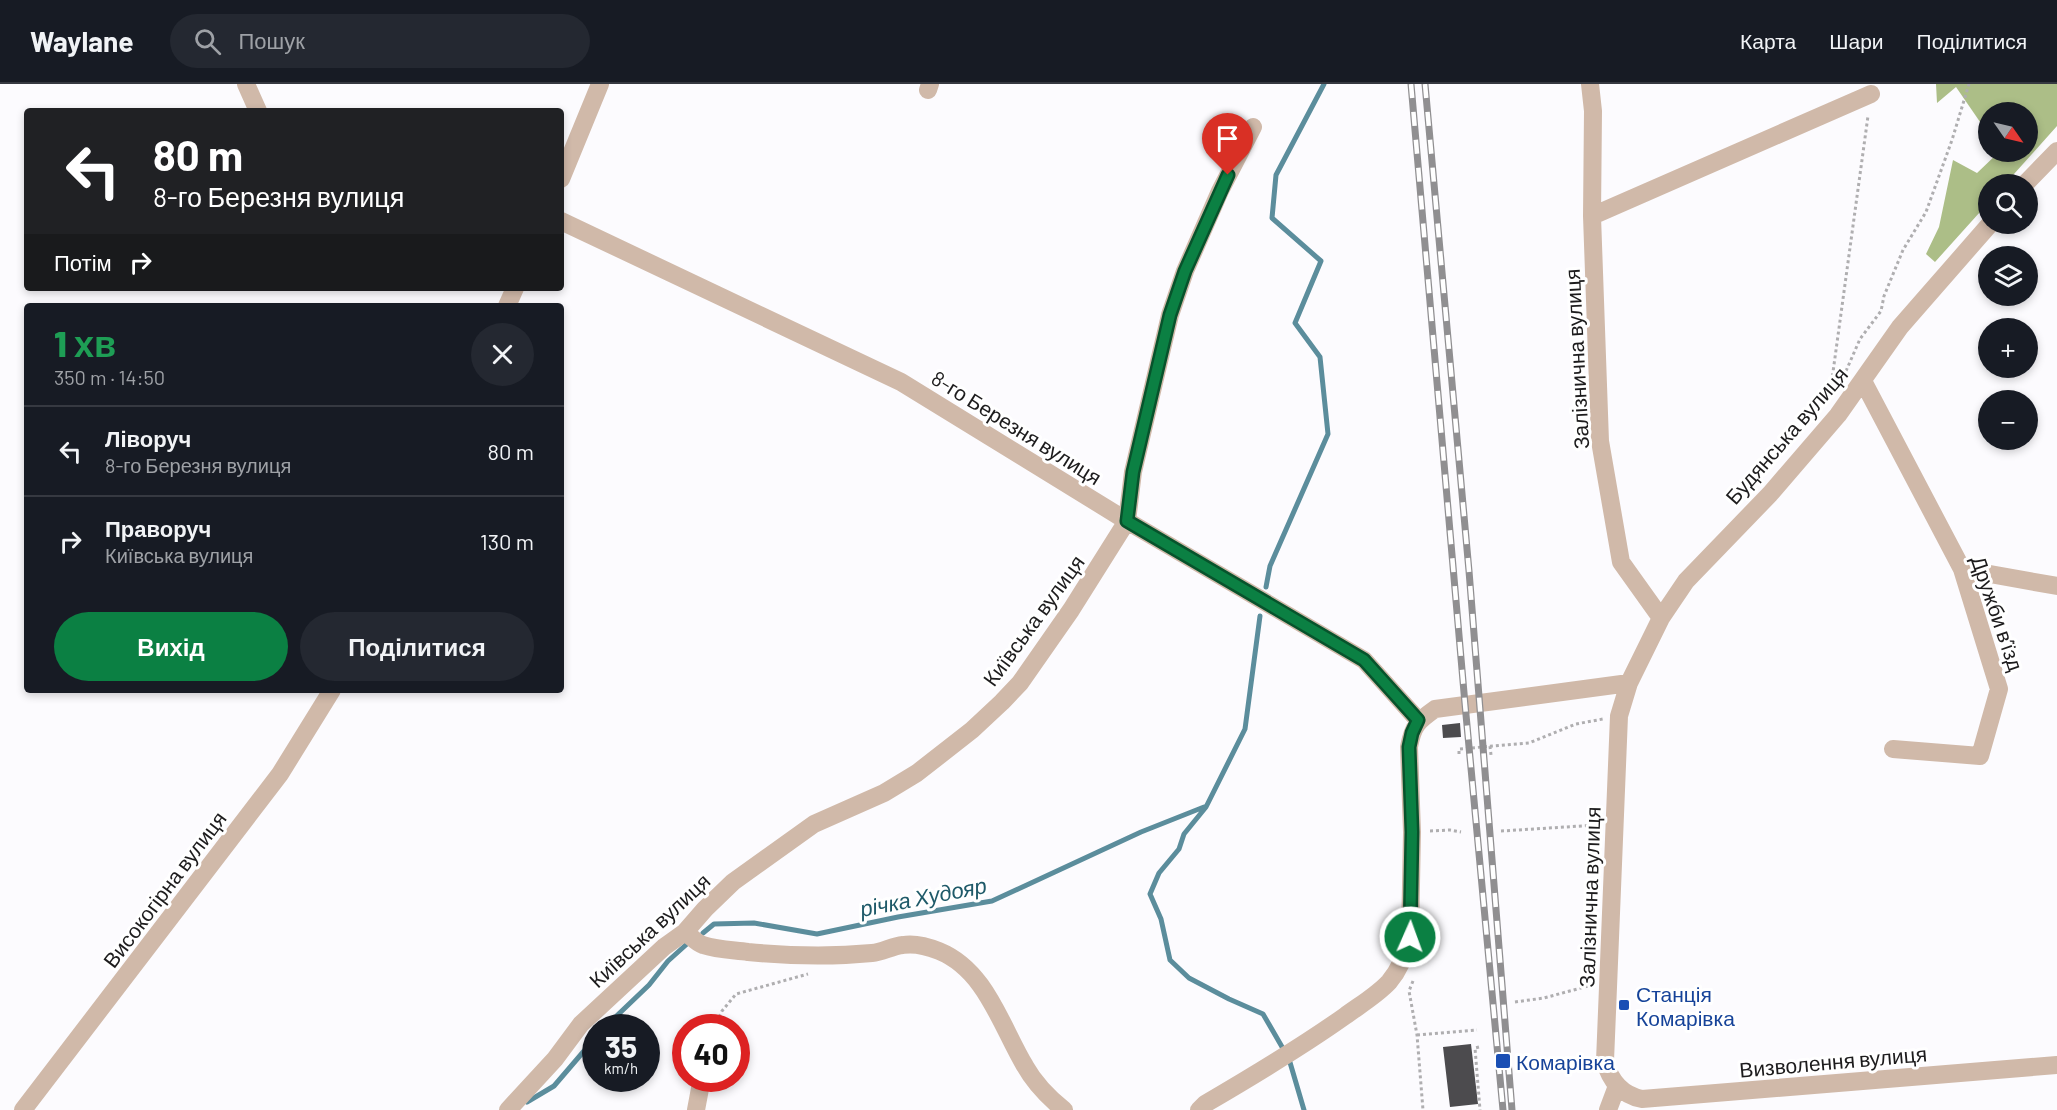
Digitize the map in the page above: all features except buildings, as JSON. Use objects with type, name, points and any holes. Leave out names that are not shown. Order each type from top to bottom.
[{"type":"street","points":[[246,84],[257,108]]},
{"type":"street","points":[[564,172],[600,84]]},
{"type":"street","name":"Залізнична вулиця","points":[[1590,84],[1593,111],[1592,216],[1600,441],[1621,562],[1661,618]]},
{"type":"street","points":[[1592,216],[1871,94]]},
{"type":"street","name":"Київська вулиця","points":[[508,1110],[555,1059],[581,1024],[664,947],[685,932],[733,882],[814,824],[884,793],[917,773],[972,730],[1020,683],[1071,610],[1127,521],[1133,472],[1170,315],[1189,261],[1252,127]]},
{"type":"street","points":[[2035,174],[2057,151]]},
{"type":"street","name":"8-го Березня вулиця","points":[[564,222],[901,382],[1127,521],[1364,660],[1418,720]]},
{"type":"street","name":"Будянська вулиця","points":[[1629,683],[1661,618],[1686,580],[1770,494],[1838,415],[1900,327],[1981,234]]},
{"type":"street","name":"Дружби в’їзд","points":[[1863,381],[1962,569],[1999,689],[1980,756],[1893,750]]},
{"type":"street","points":[[1962,569],[2057,586]]},
{"type":"street","points":[[1199,1110],[1205,1104],[1307,1043],[1388,983],[1398,969],[1406,954],[1410,937],[1409,747],[1418,720],[1435,709],[1629,683]]},
{"type":"street","name":"Залізнична вулиця","points":[[1617,1086],[1610,1076],[1605,1061],[1619,716],[1629,683]]},
{"type":"street","name":"Високогірна вулиця","points":[[23,1110],[280,774],[330,693]]},
{"type":"street","points":[[685,932],[700,945],[786,956],[839,956],[904,945],[927,947],[940,952],[958,962],[974,977],[994,1006],[1025,1067],[1045,1095],[1064,1110]]},
{"type":"street","name":"Визволення вулиця","points":[[1617,1086],[1628,1095],[1642,1099],[2057,1065]]},
{"type":"street","points":[[1608,1110],[1617,1086]]},
{"type":"street","points":[[696,1110],[699,1092]]},
{"type":"path","points":[[1846,372],[1860,339],[1881,311],[1884,296],[1903,250],[1926,212],[1952,140],[1968,84]]},
{"type":"path","points":[[1830,395],[1871,94]]},
{"type":"path","points":[[1459,754],[1459,749],[1529,743],[1576,724],[1619,716]]},
{"type":"path","points":[[1490,746],[1491,755]]},
{"type":"path","points":[[1501,831],[1614,825]]},
{"type":"path","points":[[1450,830],[1461,832]]},
{"type":"path","points":[[721,1014],[736,994],[808,974]]},
{"type":"path","points":[[1515,1002],[1544,998],[1609,981]]},
{"type":"path","points":[[1423,1110],[1417,1035],[1477,1030]]},
{"type":"path","points":[[1479,1047],[1475,1048],[1480,1110]]},
{"type":"green space","points":[[1936,84],[2057,84],[2057,126],[2038,147],[2038,102],[1978,102],[1978,119],[1956,87],[1937,103]]},
{"type":"green space","points":[[1953,160],[1977,173],[1989,162],[2025,162],[2014,174],[1978,174],[1978,214],[1935,262],[1926,254],[1939,227]]},
{"type":"waterway","points":[[1266,587],[1270,566],[1328,434],[1320,357],[1295,323],[1321,261],[1272,218],[1276,175],[1324,84]]},
{"type":"waterway","points":[[1260,616],[1245,729],[1206,807],[1184,834],[1179,849],[1159,873],[1150,894],[1161,919],[1170,960],[1189,978],[1263,1014],[1289,1059],[1304,1110]]},
{"type":"waterway","name":"річка Худояр","points":[[703,933],[714,924],[754,923],[817,934],[992,901],[1141,832],[1204,807]]},
{"type":"waterway","name":"річка Худояр","points":[[619,1014],[688,943]]},
{"type":"waterway","name":"річка Худояр","points":[[527,1102],[554,1086],[582,1053]]},
{"type":"railway","points":[[1411,84],[1503,1110]]},
{"type":"railway","points":[[1425,84],[1469,571],[1512,1110]]},
{"type":"place","name":"Станція Комарівка","points":[[1624,1005]]},
{"type":"place","name":"Комарівка","points":[[1503,1061]]},
{"type":"route","points":[[1228,175],[1185,271],[1170,315],[1133,472],[1127,521],[1364,660],[1418,720],[1409,747],[1412,832],[1410,937]]}]
